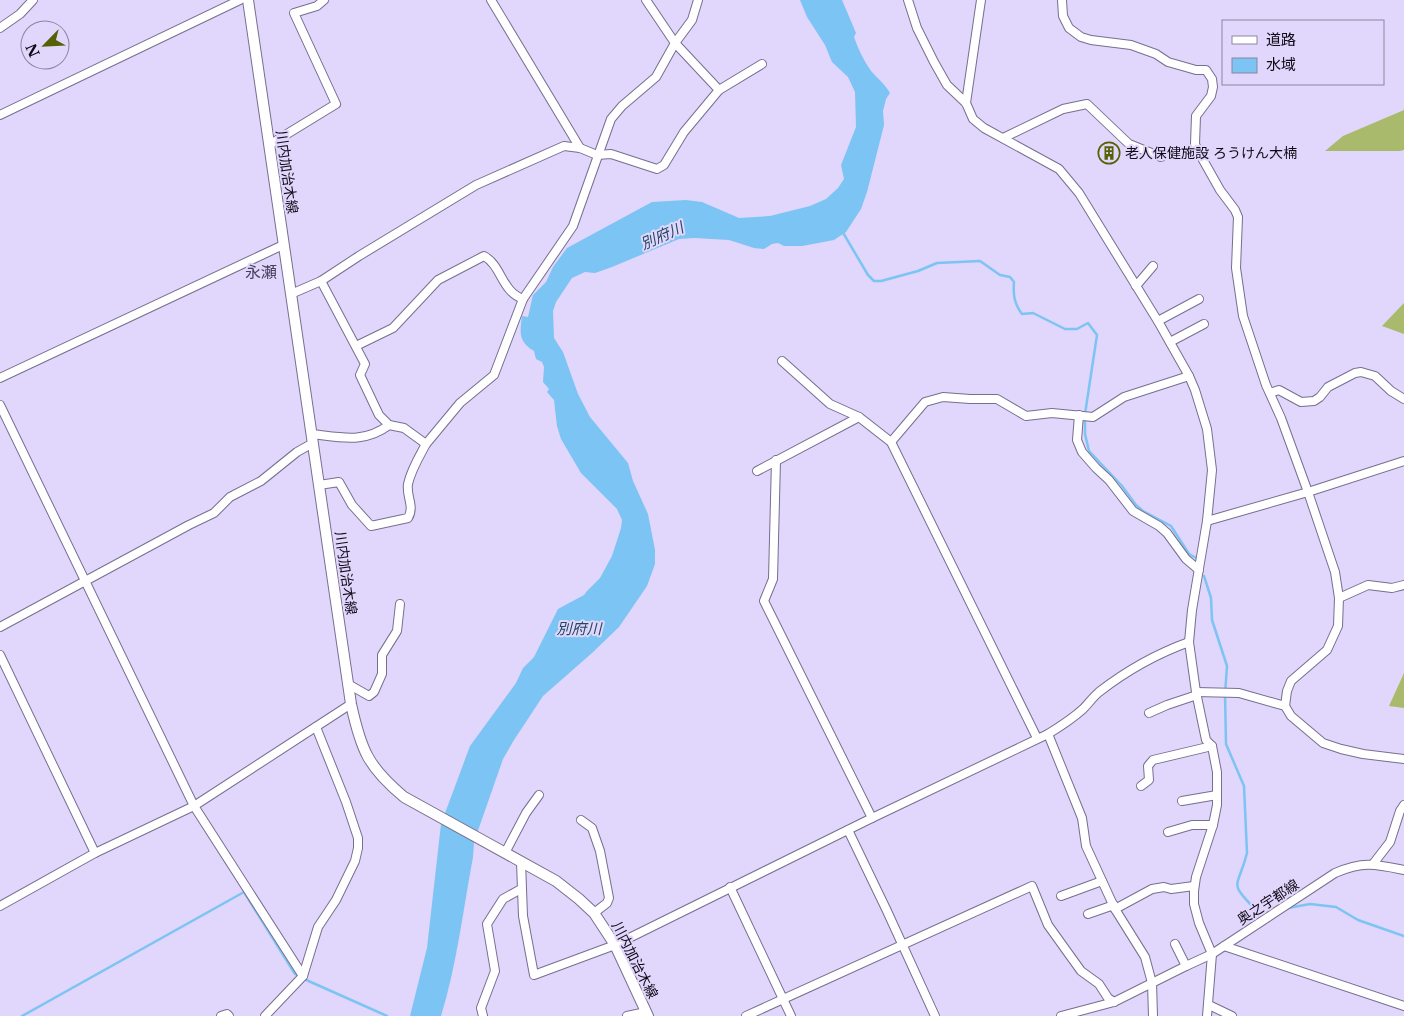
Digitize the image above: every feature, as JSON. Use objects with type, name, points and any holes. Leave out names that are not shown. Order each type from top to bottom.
[{"type":"main road","name":"川内加治木線","points":[[248,0],[348,684],[357,731],[372,766],[385,781],[404,797],[556,882],[594,913],[614,944],[647,1014]]},
{"type":"street","points":[[0,115],[240,0]]},
{"type":"street","points":[[269,145],[336,104],[294,14],[317,6],[324,0]]},
{"type":"street","points":[[491,0],[580,148]]},
{"type":"street","points":[[646,0],[675,43],[719,90]]},
{"type":"street","points":[[319,485],[339,482],[352,504],[372,526],[408,518],[412,512],[408,486],[412,470],[426,444],[460,403],[494,375],[523,299],[573,226],[611,119],[622,106],[656,77],[675,43],[692,20],[698,0]]},
{"type":"street","points":[[908,0],[917,28],[945,82],[966,103],[973,119],[984,128],[1059,169],[1079,193],[1170,342],[1189,376],[1203,412],[1210,446],[1212,470],[1207,521],[1192,610],[1189,642],[1206,740],[1212,746],[1217,772],[1218,795],[1214,825],[1194,886],[1194,904],[1199,923],[1212,954],[1207,1016]]},
{"type":"street","points":[[966,103],[981,0]]},
{"type":"street","points":[[1062,0],[1063,16],[1069,28],[1080,37],[1131,44],[1156,54],[1168,62],[1196,70],[1206,70],[1212,79],[1211,96],[1196,116],[1195,144],[1238,218],[1236,268],[1243,316],[1308,492],[1335,572],[1339,598],[1338,626],[1327,650],[1291,681],[1287,691],[1285,706],[1291,716],[1323,743],[1363,754],[1404,759]]},
{"type":"street","points":[[0,28],[20,14],[30,1]]},
{"type":"street","points":[[291,294],[321,281],[476,185],[564,146],[580,148],[598,155],[611,154],[657,169],[664,164],[684,132],[719,90],[762,64]]},
{"type":"street","points":[[1003,138],[1063,109],[1087,104],[1129,144],[1161,157]]},
{"type":"street","points":[[0,378],[283,245]]},
{"type":"street","points":[[356,346],[393,328],[438,280],[484,256],[490,259],[513,296],[523,299]]},
{"type":"street","points":[[1136,286],[1153,266]]},
{"type":"street","points":[[321,281],[365,364],[360,375],[379,415],[389,425],[404,428],[426,444]]},
{"type":"street","points":[[1158,321],[1198,299]]},
{"type":"street","points":[[1170,342],[1204,324]]},
{"type":"street","points":[[782,361],[830,404],[859,417],[891,442],[1037,738]]},
{"type":"street","points":[[1270,393],[1279,390],[1301,402],[1314,401],[1328,387],[1360,372],[1375,376],[1404,399]]},
{"type":"street","points":[[891,442],[925,402],[943,397],[997,399],[1026,416],[1052,413],[1093,417],[1124,397],[1189,376]]},
{"type":"street","points":[[0,404],[194,806],[302,976]]},
{"type":"street","points":[[1081,415],[1077,440],[1082,452],[1109,480],[1133,511],[1168,533],[1182,554],[1199,570]]},
{"type":"street","points":[[757,471],[859,417]]},
{"type":"street","points":[[0,627],[188,525],[214,513],[230,498],[261,481],[312,438],[354,439],[378,434],[389,425]]},
{"type":"street","points":[[776,460],[773,578],[764,601],[872,818]]},
{"type":"street","points":[[1207,521],[1308,492],[1404,461]]},
{"type":"street","points":[[1339,598],[1368,585],[1392,588],[1404,585]]},
{"type":"street","points":[[348,684],[369,696],[374,692],[382,674],[382,655],[397,631],[400,604]]},
{"type":"street","points":[[521,862],[523,916],[534,975],[614,944],[1048,734],[1064,725],[1098,693],[1145,661],[1162,652],[1189,642]]},
{"type":"street","points":[[0,655],[96,853]]},
{"type":"street","points":[[1149,713],[1197,694],[1239,693],[1285,706]]},
{"type":"street","points":[[0,906],[96,853],[194,806],[351,704]]},
{"type":"street","points":[[265,1016],[302,976],[318,927],[336,900],[355,861],[358,848],[358,838],[346,802],[316,727]]},
{"type":"street","points":[[1048,734],[1082,818],[1086,846],[1114,907],[1145,957],[1152,983],[1153,1016]]},
{"type":"street","points":[[1141,786],[1149,780],[1148,766],[1153,760],[1212,746]]},
{"type":"street","points":[[505,853],[526,813],[539,795]]},
{"type":"street","points":[[1182,801],[1218,795]]},
{"type":"street","points":[[1373,864],[1390,842],[1400,811],[1404,806]]},
{"type":"street","points":[[581,820],[592,828],[600,851],[609,898],[607,903],[594,913]]},
{"type":"street","points":[[1168,832],[1192,825],[1214,825]]},
{"type":"street","points":[[848,830],[888,911],[935,1016]]},
{"type":"street","name":"奥之宇都線","points":[[1114,1002],[1212,954],[1336,873],[1349,867],[1373,864],[1404,870]]},
{"type":"street","points":[[1061,896],[1102,881]]},
{"type":"street","points":[[746,1016],[1032,886],[1048,925],[1081,971],[1099,984],[1108,998],[1114,1002]]},
{"type":"street","points":[[1088,914],[1114,907],[1152,889],[1194,886]]},
{"type":"street","points":[[730,887],[791,1016]]},
{"type":"street","points":[[483,1016],[482,1008],[495,971],[486,924],[502,899],[521,889]]},
{"type":"street","points":[[1176,944],[1186,966]]},
{"type":"street","points":[[1224,946],[1404,1006]]},
{"type":"street","points":[[1061,1016],[1114,1002]]},
{"type":"street","points":[[1209,1005],[1232,1016]]},
{"type":"street","points":[[221,1016],[227,1014],[229,1016]]},
{"type":"street","points":[[627,1016],[647,1014]]},
{"type":"green space","points":[[1404,110],[1404,150],[1325,151],[1343,136]]},
{"type":"green space","points":[[1404,303],[1404,334],[1382,326]]},
{"type":"green space","points":[[1404,673],[1404,708],[1389,706]]},
{"type":"water","name":"別府川","points":[[800,0],[842,0],[856,33],[854,37],[861,55],[871,71],[890,93],[886,99],[883,111],[884,125],[861,209],[846,232],[834,240],[802,246],[784,246],[778,243],[764,249],[754,248],[729,240],[679,239],[612,267],[595,273],[585,272],[572,278],[556,302],[553,311],[554,338],[563,352],[578,394],[590,417],[628,463],[633,481],[648,514],[655,550],[655,564],[647,586],[619,627],[543,696],[503,759],[474,842],[456,957],[441,1016],[410,1016],[427,948],[441,824],[470,746],[516,683],[523,668],[534,657],[558,609],[584,595],[600,578],[612,556],[621,528],[622,520],[617,509],[581,473],[561,439],[557,426],[554,400],[547,392],[549,389],[543,382],[544,367],[542,362],[536,359],[534,351],[525,344],[521,336],[522,316],[528,317],[533,295],[546,282],[553,267],[567,248],[652,202],[686,200],[702,202],[739,218],[770,216],[810,206],[826,199],[838,188],[844,179],[841,165],[856,127],[855,92],[848,77],[832,62],[825,45],[807,17]]},
{"type":"waterway","points":[[842,231],[868,275],[874,281],[881,281],[918,271],[937,263],[980,261],[1000,275],[1010,277],[1014,282],[1015,299],[1022,314],[1033,313],[1065,329],[1077,329],[1088,323],[1097,335],[1085,414],[1085,434],[1089,451],[1122,486],[1136,505],[1143,511],[1171,526],[1189,554],[1198,559]]},
{"type":"waterway","points":[[1204,576],[1211,598],[1212,620],[1227,666],[1225,694],[1226,744],[1244,786],[1247,853],[1237,884],[1238,889],[1257,911]]},
{"type":"waterway","points":[[22,1016],[244,892],[295,974],[299,976]]},
{"type":"waterway","points":[[1288,908],[1310,904],[1336,907],[1358,920],[1404,936]]},
{"type":"waterway","points":[[304,979],[387,1016]]},
{"type":"place","name":"老人保健施設 ろうけん大楠","points":[[1109,153]]},
{"type":"district","name":"永瀬","points":[[261,272]]}]
